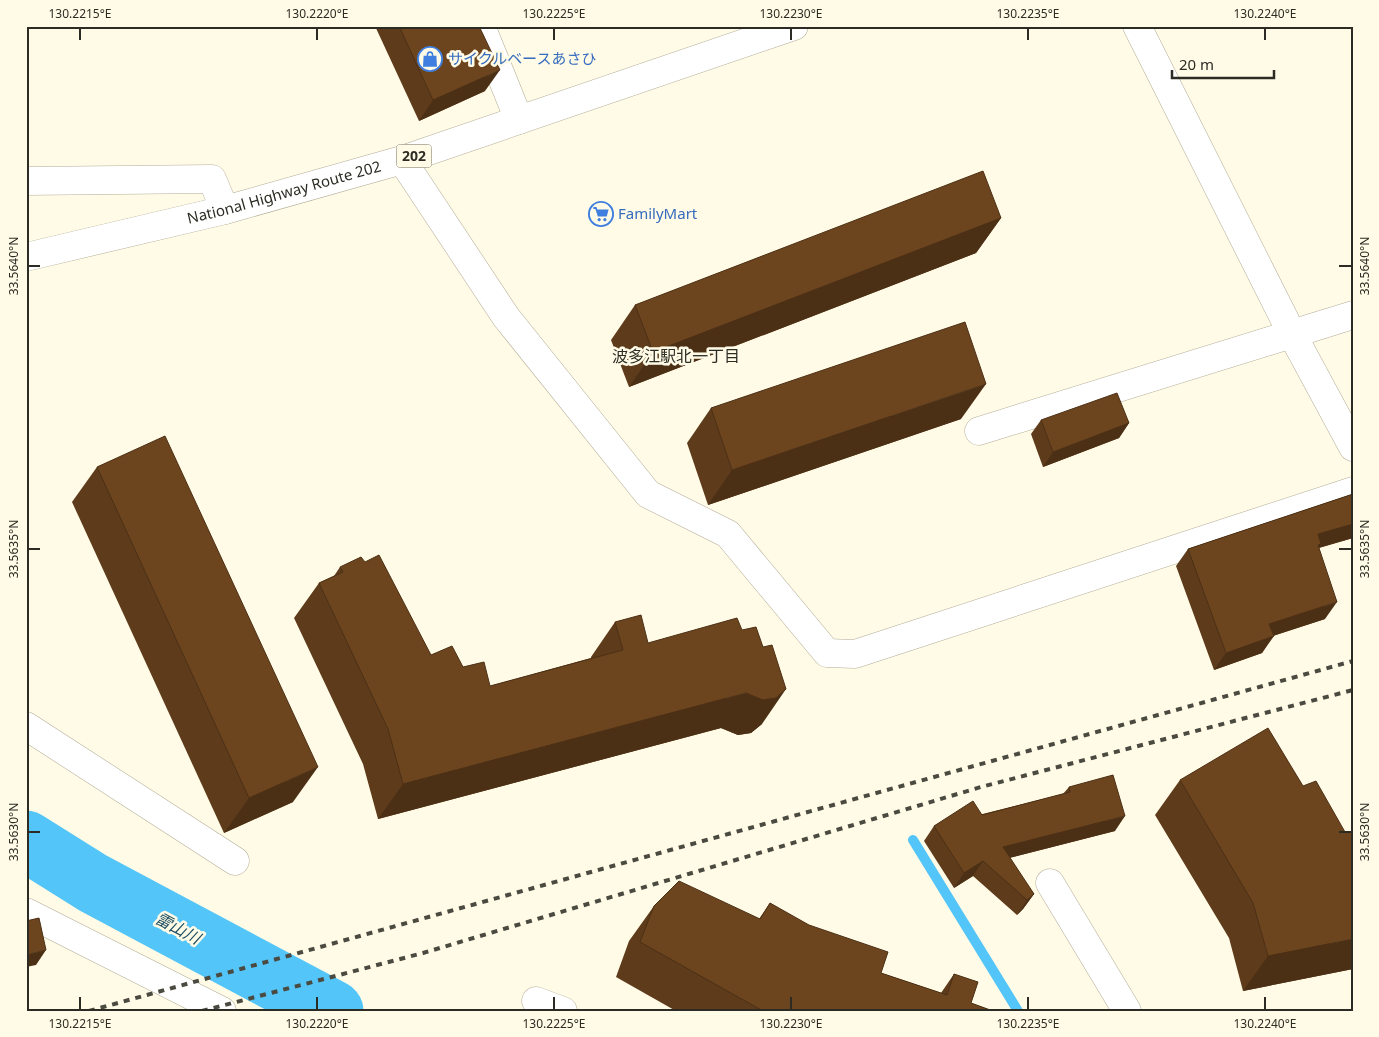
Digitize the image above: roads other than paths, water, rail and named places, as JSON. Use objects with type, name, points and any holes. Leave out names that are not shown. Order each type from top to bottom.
[{"type":"main road","points":[[481,26],[519,120]]},
{"type":"main road","name":"National Highway Route 202","points":[[26,257],[225,210],[402,160],[794,26]]},
{"type":"main road","points":[[1137,26],[1292,334],[1353,447]]},
{"type":"main road","points":[[402,160],[506,317],[648,494],[728,534],[827,653],[855,654],[1353,491]]},
{"type":"main road","points":[[26,181],[212,179],[225,210]]},
{"type":"main road","points":[[978,431],[1353,314]]},
{"type":"main road","points":[[26,726],[235,861]]},
{"type":"main road","points":[[1050,883],[1127,1011]]},
{"type":"main road","points":[[26,912],[222,1011]]},
{"type":"main road","points":[[536,1002],[563,1011]]},
{"type":"waterway","points":[[913,840],[1018,1011]]},
{"type":"waterway","name":"雷山川","points":[[26,841],[93,883],[333,1011]]},
{"type":"railway","points":[[89,1011],[1353,661]]},
{"type":"railway","points":[[202,1011],[423,953],[981,787],[1353,690]]},
{"type":"place","name":"サイクルベースあさひ","points":[[430,59]]},
{"type":"place","name":"FamilyMart","points":[[601,214]]},
{"type":"district","name":"波多江駅北一丁目","points":[[676,356]]}]
